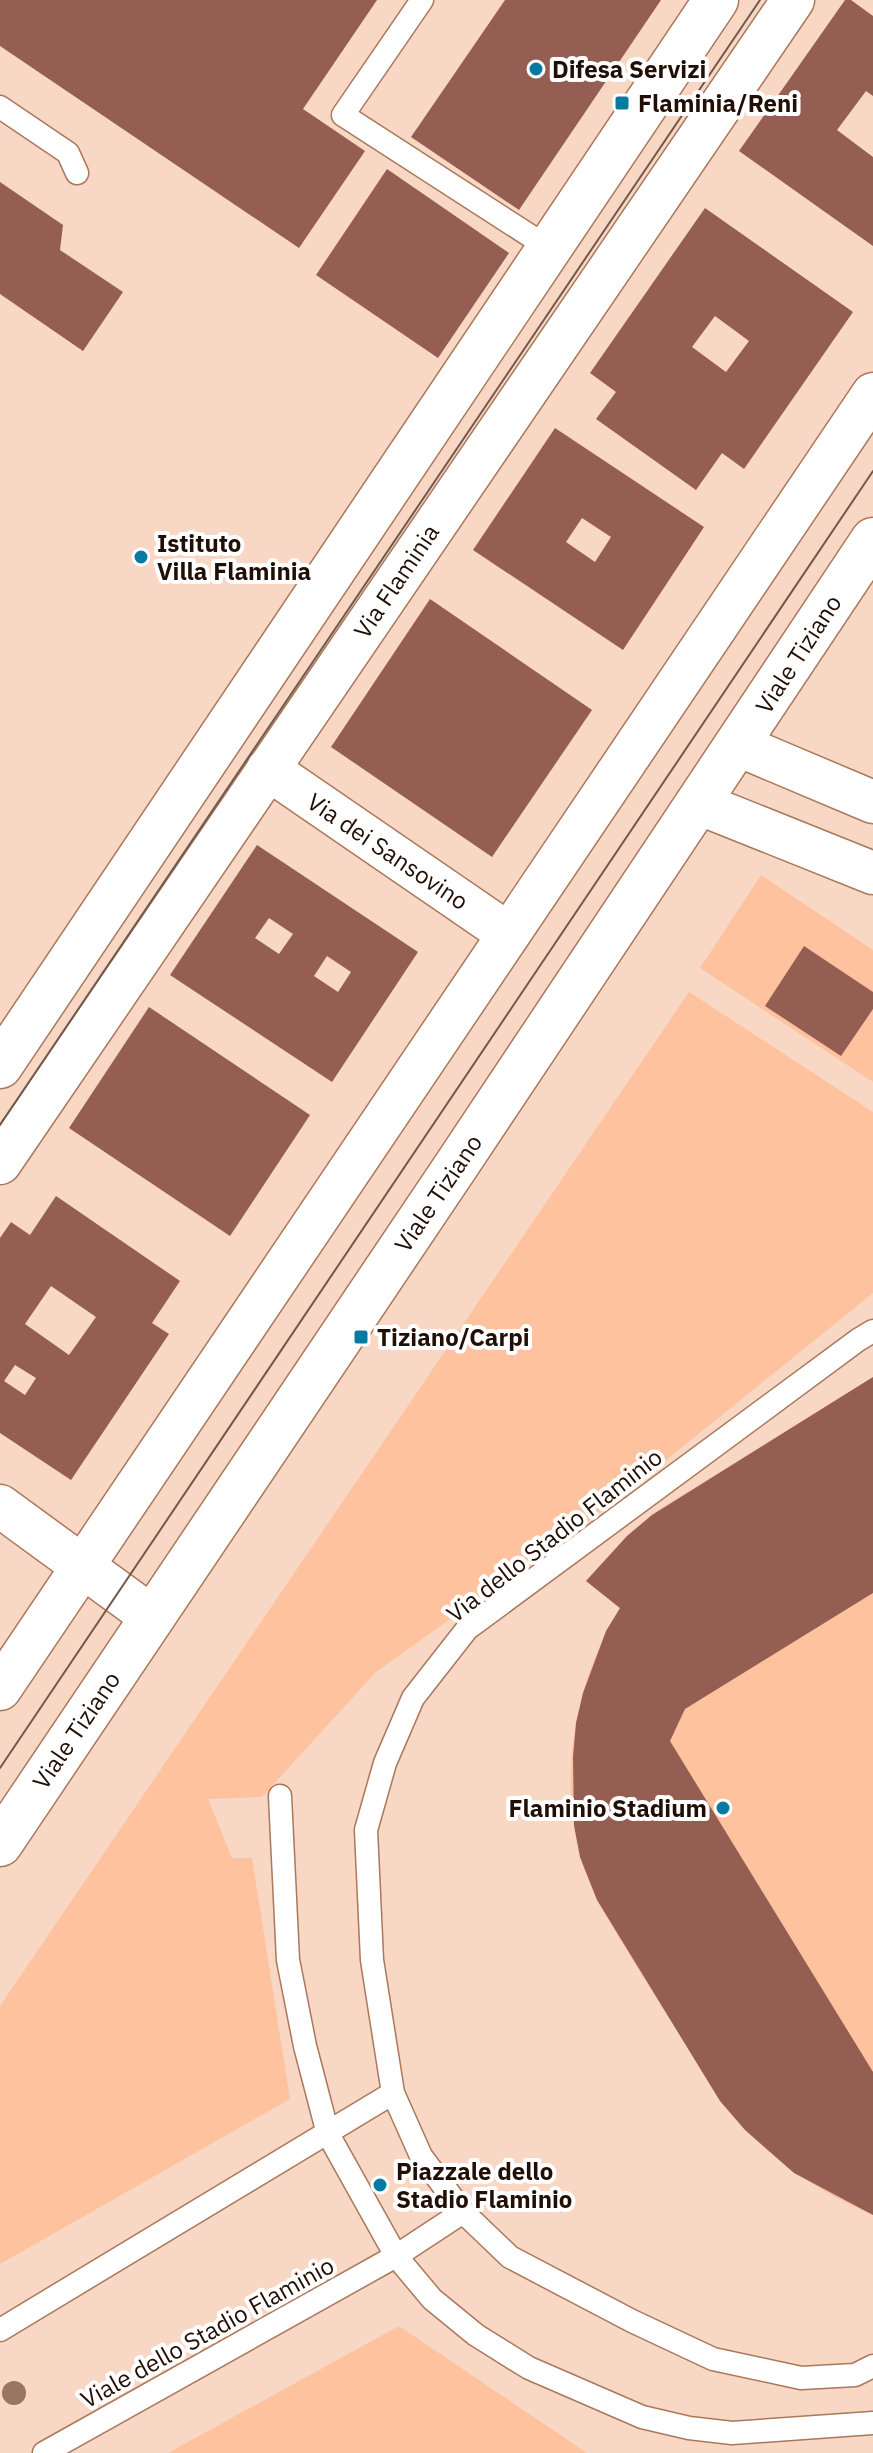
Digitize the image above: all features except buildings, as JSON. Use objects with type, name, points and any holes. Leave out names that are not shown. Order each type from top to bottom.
[{"type":"street","points":[[0,1066],[716,0]]},
{"type":"street","name":"Via Flaminia","points":[[0,1163],[793,0]]},
{"type":"street","points":[[0,1689],[873,394]]},
{"type":"street","name":"Viale Tiziano","points":[[0,1844],[873,540]]},
{"type":"street","points":[[738,745],[873,802]]},
{"type":"street","name":"Via dei Sansovino","points":[[268,769],[507,933]]},
{"type":"street","points":[[698,803],[873,873]]},
{"type":"street","points":[[0,1506],[152,1617]]},
{"type":"lane","points":[[422,0],[343,115],[549,248]]},
{"type":"lane","points":[[0,107],[68,153],[77,173]]},
{"type":"lane","name":"Via dello Stadio Flaminio","points":[[393,2093],[372,1960],[366,1830],[385,1763],[413,1698],[467,1629],[873,1331]]},
{"type":"lane","points":[[280,1796],[288,1960],[305,2046],[328,2134],[396,2256],[432,2299],[476,2335],[529,2368],[642,2417],[689,2428],[732,2433],[873,2423]]},
{"type":"lane","points":[[0,2330],[393,2093],[421,2156],[463,2212],[510,2257],[619,2315],[713,2359],[801,2378],[855,2375],[873,2366]]},
{"type":"lane","points":[[396,2256],[463,2212]]},
{"type":"lane","name":"Viale dello Stadio Flaminio","points":[[44,2453],[396,2256]]},
{"type":"shaded area","points":[[761,875],[873,950],[873,1082],[700,968]]},
{"type":"shaded area","points":[[689,992],[873,1112],[873,1293],[618,1499],[376,1672],[262,1797],[208,1799],[232,1858],[252,1858],[290,2099],[0,2264],[0,2006]]},
{"type":"shaded area","name":"Flaminio Stadium","points":[[873,1377],[873,2215],[829,2194],[789,2167],[753,2136],[720,2101],[597,1899],[580,1856],[574,1825],[571,1761],[582,1696],[592,1665],[620,1609],[586,1581],[652,1514]]},
{"type":"shaded area","points":[[399,2326],[587,2453],[168,2453]]},
{"type":"tram line","points":[[0,1125],[760,0]]},
{"type":"tram line","points":[[0,1768],[873,471]]},
{"type":"place","name":"Difesa Servizi","points":[[536,69]]},
{"type":"place","name":"Flaminia/Reni","points":[[622,103]]},
{"type":"place","name":"Istituto Villa Flaminia","points":[[141,557]]},
{"type":"place","name":"Tiziano/Carpi","points":[[361,1337]]},
{"type":"place","name":"Flaminio Stadium","points":[[723,1808]]},
{"type":"place","name":"Piazzale dello Stadio Flaminio","points":[[380,2185]]}]
